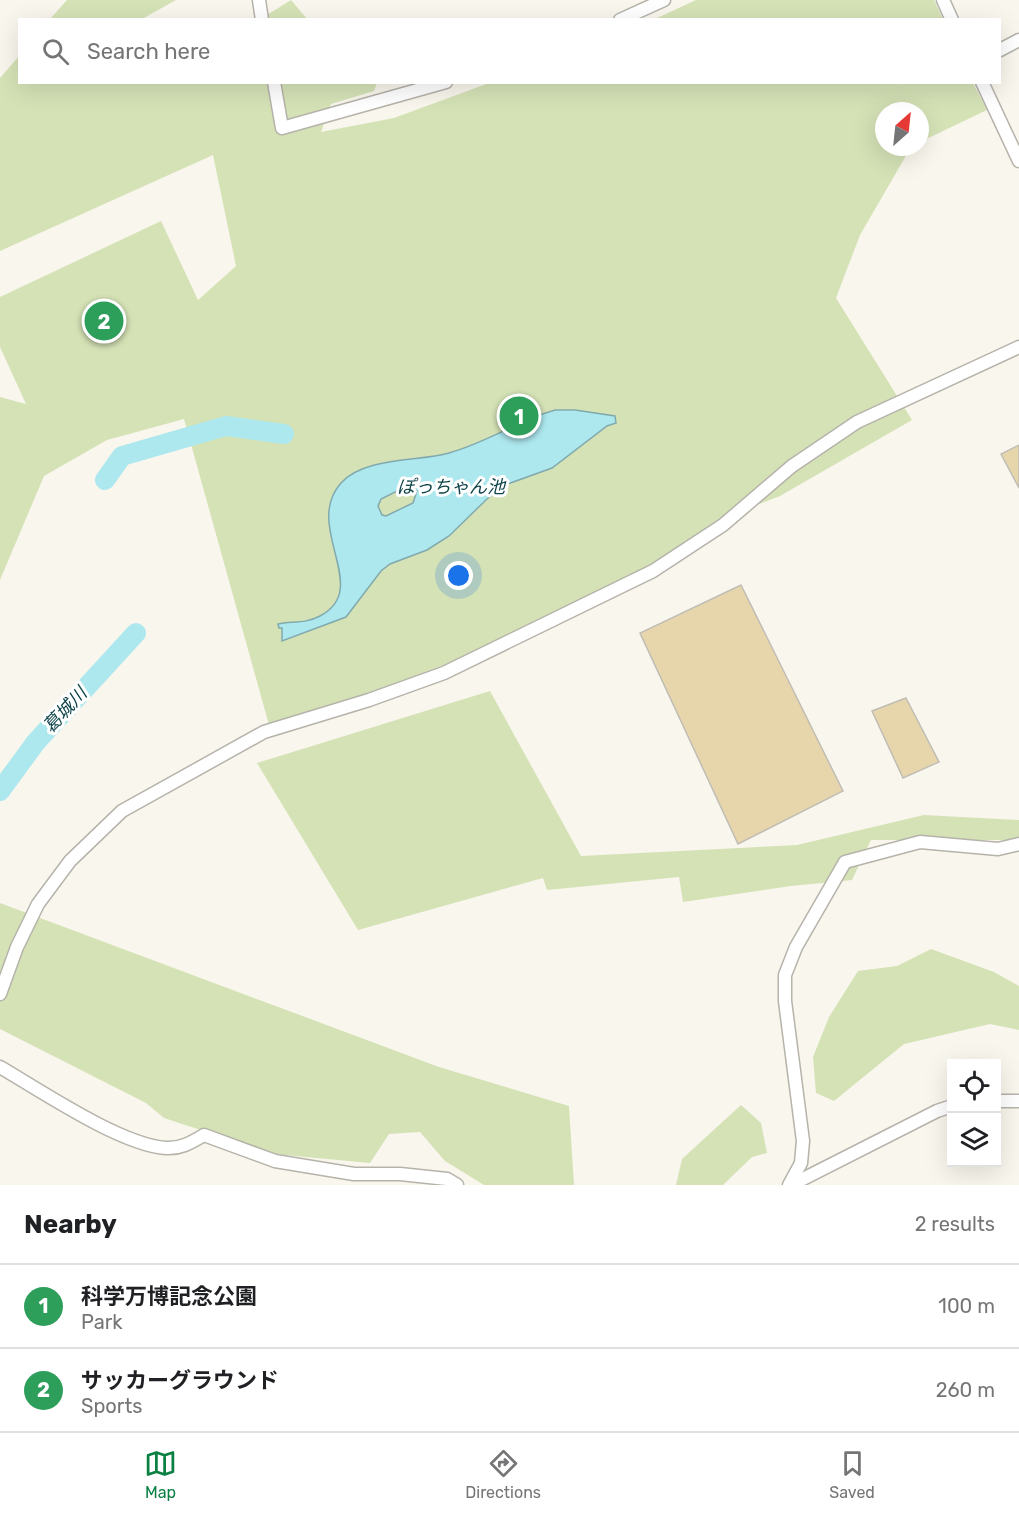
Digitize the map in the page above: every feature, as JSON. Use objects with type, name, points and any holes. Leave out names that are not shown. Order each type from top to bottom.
[{"type":"street","points":[[259,0],[262,18]]},
{"type":"street","points":[[624,18],[664,0]]},
{"type":"street","points":[[943,0],[951,18]]},
{"type":"street","points":[[1001,49],[1019,40]]},
{"type":"street","points":[[274,84],[282,128],[439,84]]},
{"type":"street","points":[[983,84],[1019,161]]},
{"type":"street","points":[[0,994],[17,947],[38,904],[70,861],[122,811],[264,732],[369,700],[444,673],[653,571],[723,525],[792,466],[857,422],[1019,347]]},
{"type":"street","points":[[790,1185],[801,1163],[803,1141],[785,1001],[785,975],[796,947],[845,862],[920,842],[998,849],[1019,844]]},
{"type":"street","points":[[0,1067],[128,1140],[165,1148],[184,1147],[204,1135],[276,1161],[354,1174],[400,1174],[447,1179],[457,1185]]},
{"type":"street","points":[[1001,1101],[1019,1101]]},
{"type":"street","points":[[790,1185],[947,1107]]},
{"type":"green space","points":[[67,0],[176,0],[144,18],[51,18]]},
{"type":"green space","points":[[291,0],[306,18],[262,18]]},
{"type":"green space","points":[[696,0],[934,0],[943,18],[657,18]]},
{"type":"green space","points":[[18,57],[18,84],[377,84],[374,91],[331,104],[321,132],[394,118],[486,84],[974,84],[987,110],[929,138],[929,102],[875,102],[875,156],[906,156],[860,235],[836,298],[912,420],[780,496],[723,518],[687,545],[650,565],[468,655],[388,688],[269,725],[184,419],[107,440],[44,476],[0,580],[0,397],[26,404],[0,347],[0,297],[161,221],[198,300],[236,266],[213,155],[0,251],[0,78]]},
{"type":"green space","points":[[490,691],[581,856],[797,845],[924,815],[1019,820],[1019,849],[1009,840],[871,840],[852,880],[791,886],[683,902],[679,877],[547,890],[543,878],[358,930],[257,763]]},
{"type":"green space","points":[[0,903],[439,1067],[569,1106],[574,1185],[484,1185],[445,1161],[420,1132],[389,1134],[370,1163],[274,1154],[164,1118],[146,1103],[0,1029]]},
{"type":"green space","points":[[931,949],[994,972],[1019,986],[1019,1030],[990,1024],[904,1044],[834,1101],[816,1093],[813,1057],[829,1017],[858,971],[897,966]]},
{"type":"green space","points":[[741,1105],[761,1123],[767,1153],[752,1157],[723,1185],[676,1185],[682,1159]]},
{"type":"water","name":"ぽっちゃん池","points":[[555,410],[575,410],[615,416],[616,423],[607,426],[552,468],[505,485],[449,536],[427,550],[390,564],[381,571],[346,617],[282,641],[282,628],[279,628],[278,624],[314,619],[335,604],[340,590],[340,573],[329,518],[331,500],[341,483],[351,475],[377,464],[449,453]],"holes":[[[405,487],[414,488],[417,491],[413,503],[386,516],[382,515],[378,506],[381,499]]]},
{"type":"building","points":[[1019,445],[1019,488],[1001,454]]},
{"type":"building","points":[[741,585],[843,791],[738,844],[640,633]]},
{"type":"building","points":[[906,698],[939,762],[903,778],[872,711]]},
{"type":"waterway","name":"葛城川","points":[[105,480],[122,456],[226,426],[284,434]]},
{"type":"waterway","name":"葛城川","points":[[0,791],[36,742],[136,633]]},
{"type":"place","name":"サッカーグラウンド","points":[[104,321]]},
{"type":"place","name":"科学万博記念公園","points":[[519,416]]}]
